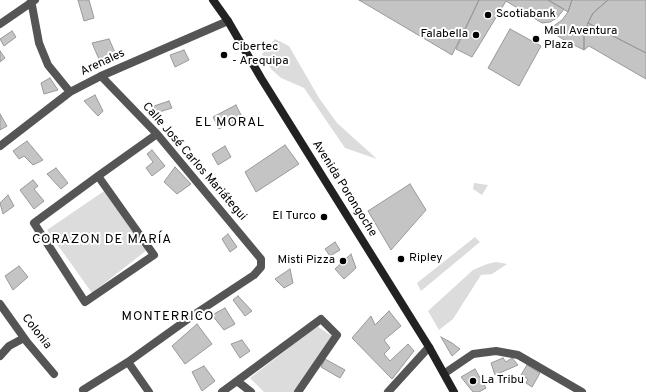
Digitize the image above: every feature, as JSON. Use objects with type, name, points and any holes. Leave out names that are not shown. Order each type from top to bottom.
[{"type":"main road","name":"Avenida Porongoche","points":[[213,0],[228,21],[269,91],[445,373],[454,392]]},
{"type":"street","points":[[0,24],[33,1],[39,42],[48,65],[70,92]]},
{"type":"street","name":"Arenales","points":[[0,146],[70,92],[101,76],[228,21]]},
{"type":"street","name":"Calle José Carlos Mariátegui","points":[[101,76],[158,134],[261,259],[261,267],[254,275],[128,362]]},
{"type":"street","points":[[98,176],[154,255],[85,302],[34,222],[98,176],[158,134]]},
{"type":"street","name":"Colonia","points":[[0,304],[24,338],[54,374]]},
{"type":"street","points":[[222,392],[321,319],[337,335],[298,392]]},
{"type":"street","points":[[0,356],[9,346],[24,338]]},
{"type":"street","points":[[388,392],[428,347]]},
{"type":"street","points":[[445,373],[473,354],[496,351],[518,355],[582,392]]},
{"type":"street","points":[[83,390],[128,362],[149,392]]},
{"type":"street","points":[[237,381],[251,392]]},
{"type":"shaded area","points":[[275,39],[289,46],[319,98],[337,123],[377,159],[345,148],[304,88],[281,78],[271,69],[262,54]]},
{"type":"shaded area","points":[[474,183],[488,185],[482,195],[473,189]]},
{"type":"shaded area","points":[[110,187],[152,246],[92,293],[47,230]]},
{"type":"shaded area","points":[[475,237],[480,242],[421,291],[417,283]]},
{"type":"shaded area","points":[[496,262],[507,264],[492,274],[481,275],[453,319],[439,330],[428,311],[473,270]]},
{"type":"shaded area","points":[[317,326],[333,337],[296,392],[264,392],[250,378]]},
{"type":"building","points":[[78,0],[89,0],[94,18],[84,21]]},
{"type":"building","points":[[359,0],[479,0],[452,55]]},
{"type":"building","points":[[479,0],[548,0],[564,9],[557,18],[550,22],[542,23],[506,1],[472,57],[456,49]]},
{"type":"building","points":[[548,0],[572,0],[568,12]]},
{"type":"building","points":[[572,0],[608,0],[593,13],[588,23],[584,35],[584,50],[548,30],[562,20],[568,12]]},
{"type":"building","points":[[608,0],[646,0],[646,53],[588,23],[593,13]]},
{"type":"building","points":[[588,23],[646,53],[646,79],[589,46],[584,50],[584,35]]},
{"type":"building","points":[[510,29],[541,46],[519,86],[488,68]]},
{"type":"building","points":[[12,31],[16,37],[4,46],[0,39]]},
{"type":"building","points":[[109,39],[118,59],[102,66],[92,43]]},
{"type":"building","points":[[184,50],[189,60],[175,67],[170,55]]},
{"type":"building","points":[[0,51],[5,58],[0,62]]},
{"type":"building","points":[[50,78],[58,90],[44,94],[41,83]]},
{"type":"building","points":[[95,95],[103,111],[98,116],[84,101]]},
{"type":"building","points":[[169,101],[172,108],[156,113],[154,106]]},
{"type":"building","points":[[236,105],[242,117],[219,129],[213,117]]},
{"type":"building","points":[[0,114],[7,126],[0,130]]},
{"type":"building","points":[[27,141],[43,160],[33,165],[24,156],[19,159],[13,151]]},
{"type":"building","points":[[285,145],[299,164],[256,192],[245,172]]},
{"type":"building","points":[[225,146],[231,157],[218,165],[212,154]]},
{"type":"building","points":[[152,150],[165,166],[152,176],[146,168],[153,162],[147,154]]},
{"type":"building","points":[[175,167],[191,184],[177,194],[164,182]]},
{"type":"building","points":[[56,168],[68,183],[61,189],[47,174]]},
{"type":"building","points":[[33,180],[38,186],[34,189],[44,201],[34,209],[20,190]]},
{"type":"building","points":[[410,184],[426,210],[391,250],[368,211]]},
{"type":"building","points":[[8,195],[14,206],[3,214],[0,203]]},
{"type":"building","points":[[228,234],[237,247],[230,252],[222,239]]},
{"type":"building","points":[[335,242],[340,250],[330,256],[325,249]]},
{"type":"building","points":[[351,254],[356,268],[344,279],[335,269]]},
{"type":"building","points":[[19,266],[28,277],[13,290],[5,276]]},
{"type":"building","points":[[290,269],[293,283],[284,288],[275,279]]},
{"type":"building","points":[[238,296],[252,311],[245,316],[233,300]]},
{"type":"building","points":[[225,308],[235,324],[224,330],[212,315]]},
{"type":"building","points":[[389,311],[401,326],[384,340],[390,348],[384,354],[390,361],[408,344],[414,351],[392,379],[352,338],[371,316],[375,325]]},
{"type":"building","points":[[197,324],[212,344],[185,364],[172,346]]},
{"type":"building","points":[[441,337],[452,343],[460,349],[452,356]]},
{"type":"building","points":[[242,340],[250,351],[240,358],[231,344]]},
{"type":"building","points":[[503,358],[506,362],[512,358],[518,365],[495,375],[491,363]]},
{"type":"building","points":[[325,359],[345,370],[340,378],[321,367]]},
{"type":"building","points":[[527,365],[540,373],[532,387],[526,383],[528,379],[521,375]]},
{"type":"building","points":[[204,366],[215,381],[202,391],[192,372]]},
{"type":"building","points":[[475,369],[486,388],[479,392],[473,392],[461,377]]},
{"type":"place","name":"Scotiabank","points":[[488,15]]},
{"type":"place","name":"Falabella","points":[[476,35]]},
{"type":"place","name":"Mall Aventura Plaza","points":[[536,39]]},
{"type":"place","name":"Cibertec - Arequipa","points":[[224,55]]},
{"type":"place","name":"El Turco","points":[[324,217]]},
{"type":"place","name":"Ripley","points":[[401,259]]},
{"type":"place","name":"Misti Pizza","points":[[343,261]]},
{"type":"place","name":"La Tribu","points":[[473,381]]},
{"type":"district","name":"EL MORAL","points":[[230,123]]},
{"type":"district","name":"CORAZON DE MARÍA","points":[[102,240]]},
{"type":"district","name":"MONTERRICO","points":[[168,317]]}]
